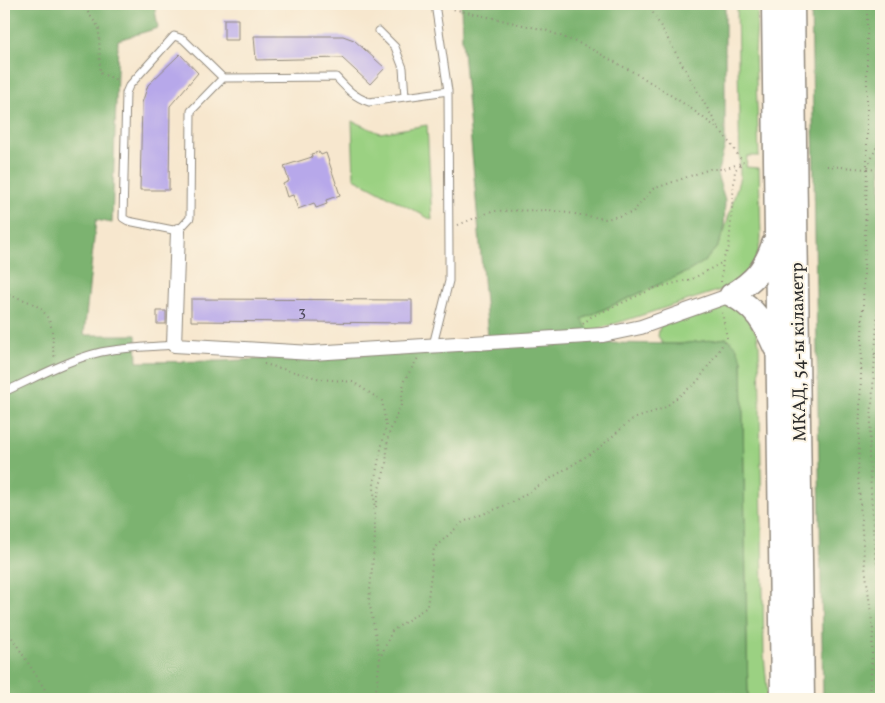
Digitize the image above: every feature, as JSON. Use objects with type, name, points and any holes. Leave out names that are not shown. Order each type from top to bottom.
[{"type":"highway","name":"МКАД, 54-ы кіламетр","points":[[773,4],[782,699]]},
{"type":"highway","name":"МКАД, 54-ы кіламетр","points":[[793,4],[803,699]]},
{"type":"highway","points":[[725,297],[748,285],[760,272],[767,261],[776,234]]},
{"type":"highway","points":[[725,297],[745,302],[756,312],[768,332],[777,354]]},
{"type":"street","points":[[178,231],[174,345],[312,353],[603,335],[633,329],[725,297]]},
{"type":"lane","points":[[427,346],[449,281],[448,91],[435,5]]},
{"type":"lane","points":[[380,31],[395,47],[403,68],[405,97]]},
{"type":"lane","points":[[223,78],[183,39],[174,36],[129,86],[126,93],[123,218],[128,221],[178,231],[190,218],[190,111],[223,78],[336,77],[349,92],[369,102],[448,91]]},
{"type":"lane","points":[[4,392],[80,358],[101,352],[174,345]]},
{"type":"path","points":[[82,4],[99,28],[100,73],[117,80]]},
{"type":"path","points":[[648,4],[721,131],[743,162]]},
{"type":"path","points":[[867,4],[867,169],[858,476],[864,558],[873,630],[870,699]]},
{"type":"path","points":[[435,5],[545,30],[586,46],[642,77],[689,107],[721,131]]},
{"type":"path","points":[[867,169],[881,136]]},
{"type":"path","points":[[449,228],[492,211],[549,210],[606,219],[632,213],[653,189],[710,169],[724,169],[743,162]]},
{"type":"path","points":[[375,699],[380,658],[392,631],[427,606],[434,548],[463,522],[511,503],[598,449],[631,420],[664,408],[698,381],[727,338],[723,262],[729,247],[735,170],[743,162]]},
{"type":"path","points":[[826,166],[881,170]]},
{"type":"path","points":[[881,214],[880,273],[874,354],[870,454],[874,545],[881,588]]},
{"type":"path","points":[[568,337],[591,317],[655,288],[692,279],[723,262]]},
{"type":"path","points":[[4,294],[18,297],[42,309],[52,328],[52,348],[57,368]]},
{"type":"path","points":[[375,512],[386,465],[388,436],[401,405],[404,381],[427,346]]},
{"type":"path","points":[[874,354],[881,356]]},
{"type":"path","points":[[256,362],[322,379],[353,382],[382,401],[386,426],[374,482],[375,537],[368,601],[380,658]]},
{"type":"path","points":[[4,625],[51,699]]},
{"type":"path","points":[[881,691],[881,699]]},
{"type":"green space","points":[[4,4],[154,4],[158,28],[118,40],[112,223],[96,220],[84,335],[136,335],[137,362],[221,361],[489,348],[462,39],[461,4],[725,4],[725,146],[717,174],[725,200],[724,232],[717,247],[705,261],[689,271],[582,319],[589,332],[601,343],[680,344],[727,338],[736,346],[742,360],[748,699],[4,699]]},
{"type":"green space","points":[[737,4],[758,4],[755,54],[759,156],[747,156],[746,167],[759,168],[761,238],[753,266],[730,287],[589,332],[582,319],[689,271],[705,261],[717,247],[724,232],[740,177]]},
{"type":"green space","points":[[811,4],[881,4],[881,699],[823,699]]},
{"type":"green space","points":[[352,121],[380,133],[427,125],[432,220],[354,178]]},
{"type":"green space","points":[[727,303],[742,310],[757,334],[759,344],[764,655],[768,699],[748,699],[742,360],[727,338],[680,344],[663,344],[658,336],[660,326]]},
{"type":"building","points":[[224,19],[238,19],[238,40],[224,40]]},
{"type":"building","points":[[254,36],[343,36],[354,40],[385,68],[370,84],[342,58],[256,60]]},
{"type":"building","points":[[180,54],[198,73],[170,106],[169,190],[140,190],[142,103],[148,85]]},
{"type":"building","points":[[319,152],[321,155],[326,153],[340,195],[326,200],[327,204],[316,208],[314,203],[298,209],[293,195],[287,197],[283,184],[289,181],[284,166],[312,157],[311,154]]},
{"type":"building","points":[[191,299],[412,300],[412,323],[191,321]]},
{"type":"building","points":[[157,311],[166,311],[166,324],[157,324]]}]
